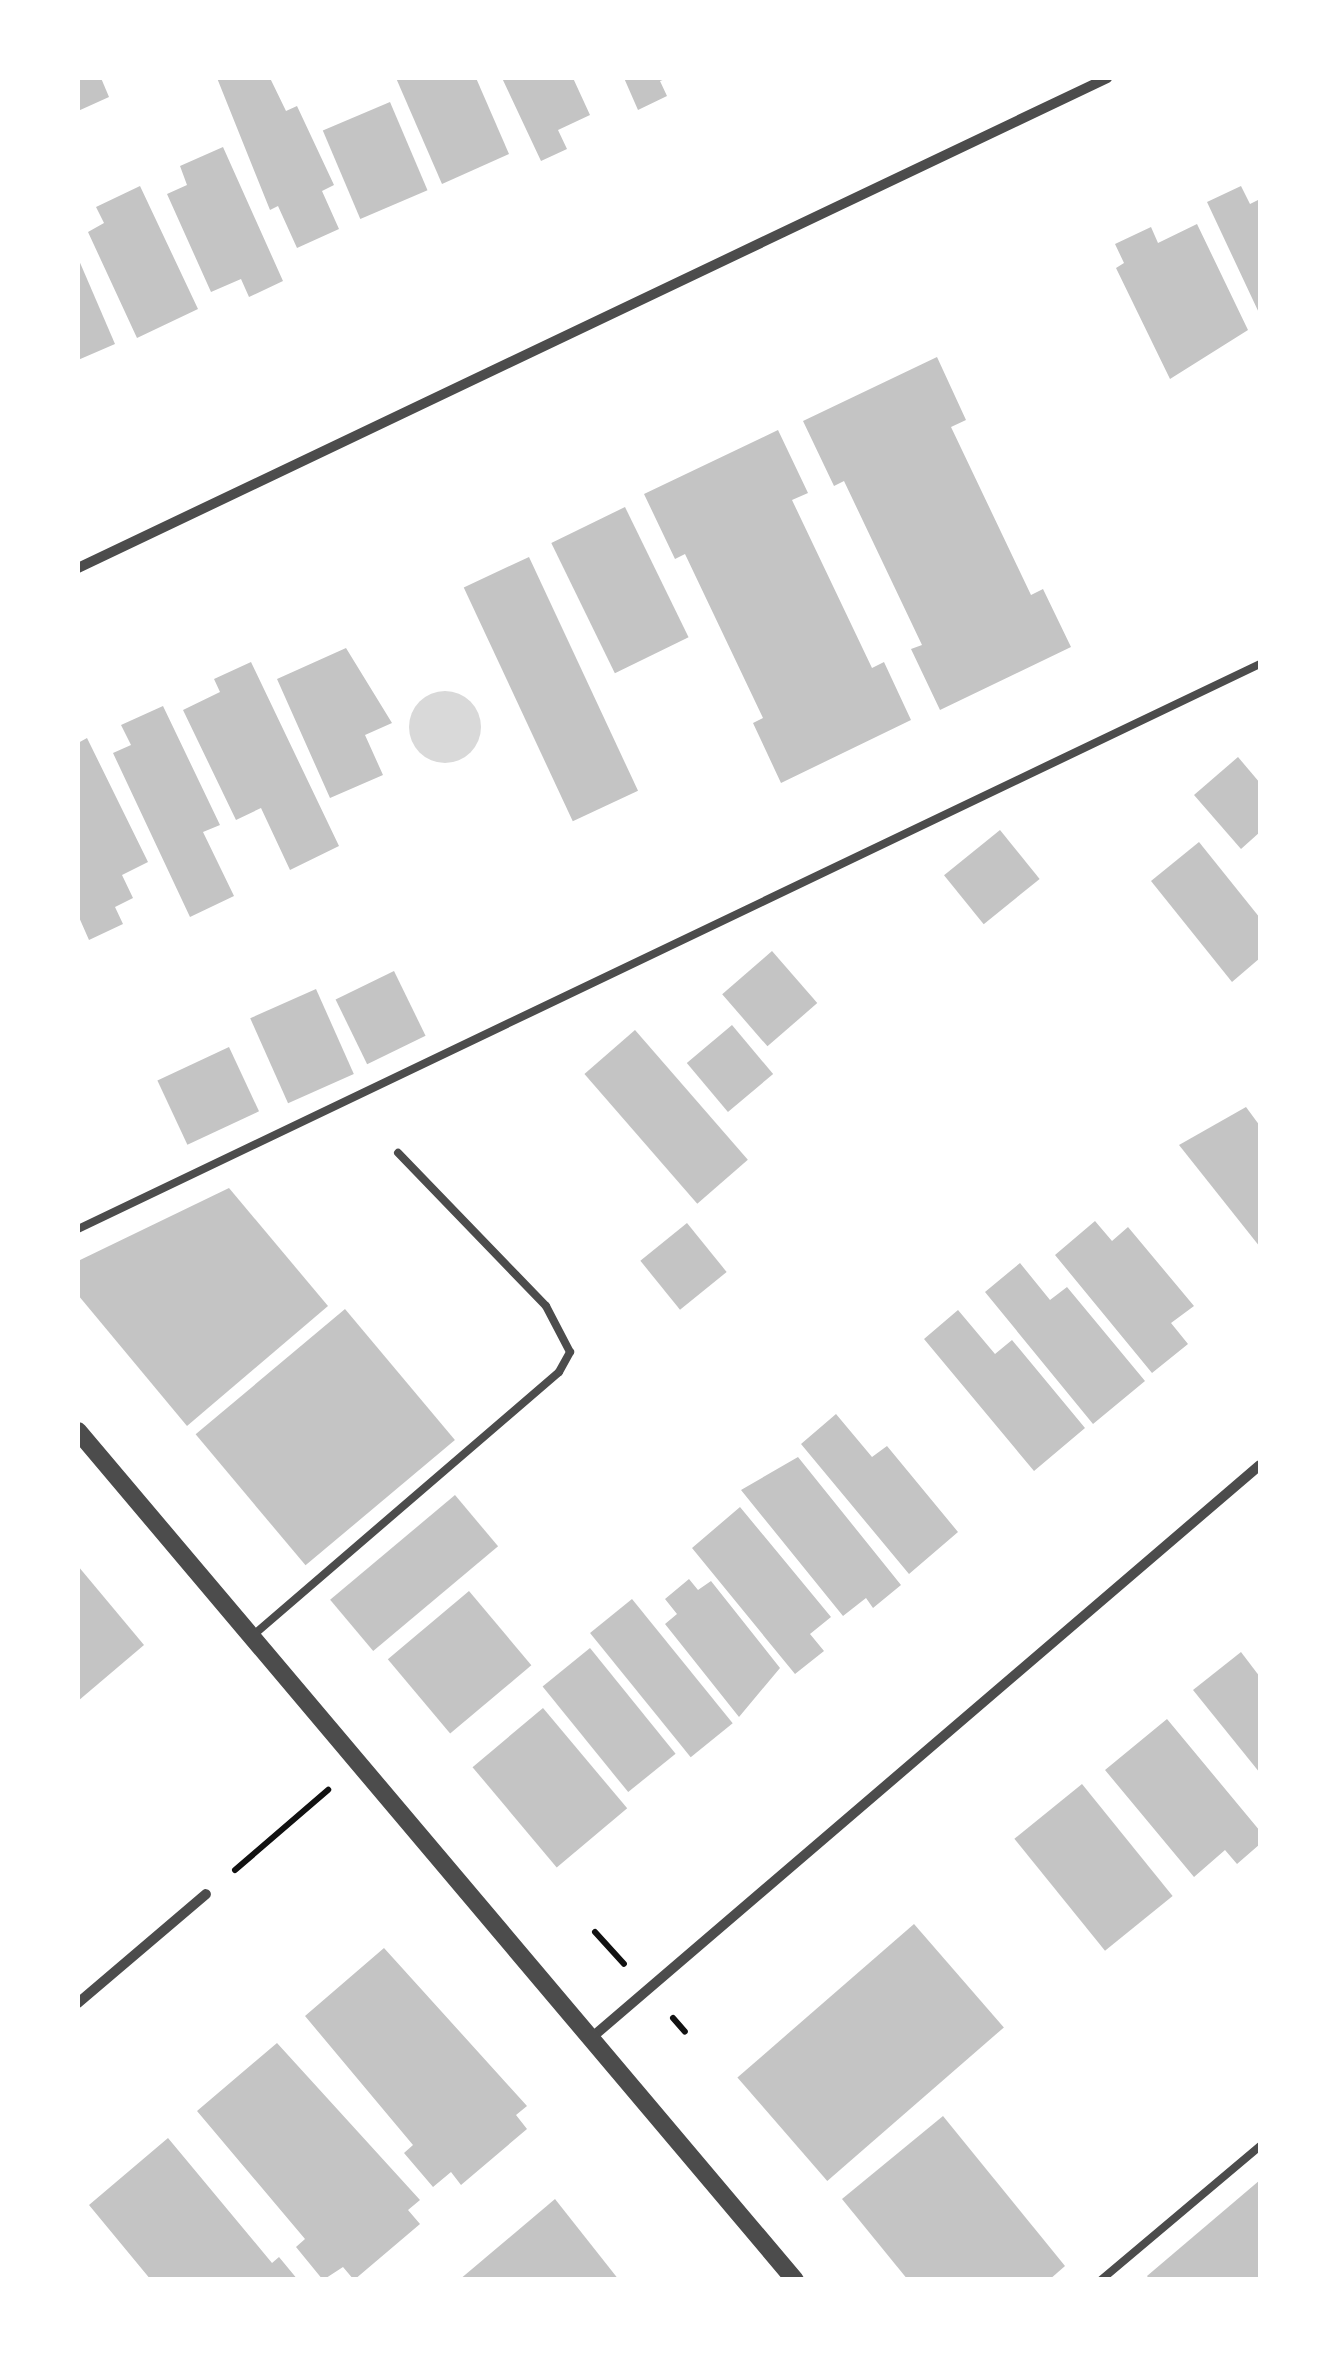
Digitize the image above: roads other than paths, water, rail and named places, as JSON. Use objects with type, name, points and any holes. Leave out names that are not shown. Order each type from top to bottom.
[{"type":"street","points":[[78,568],[1107,78]]},
{"type":"street","points":[[78,1431],[795,2280]]},
{"type":"street","points":[[590,2039],[1260,1465]]},
{"type":"street","points":[[78,2003],[206,1894]]},
{"type":"lane","points":[[78,1229],[1260,664]]},
{"type":"lane","points":[[251,1638],[559,1372],[570,1352],[546,1306],[398,1152]]},
{"type":"lane","points":[[1101,2280],[1260,2146]]}]
